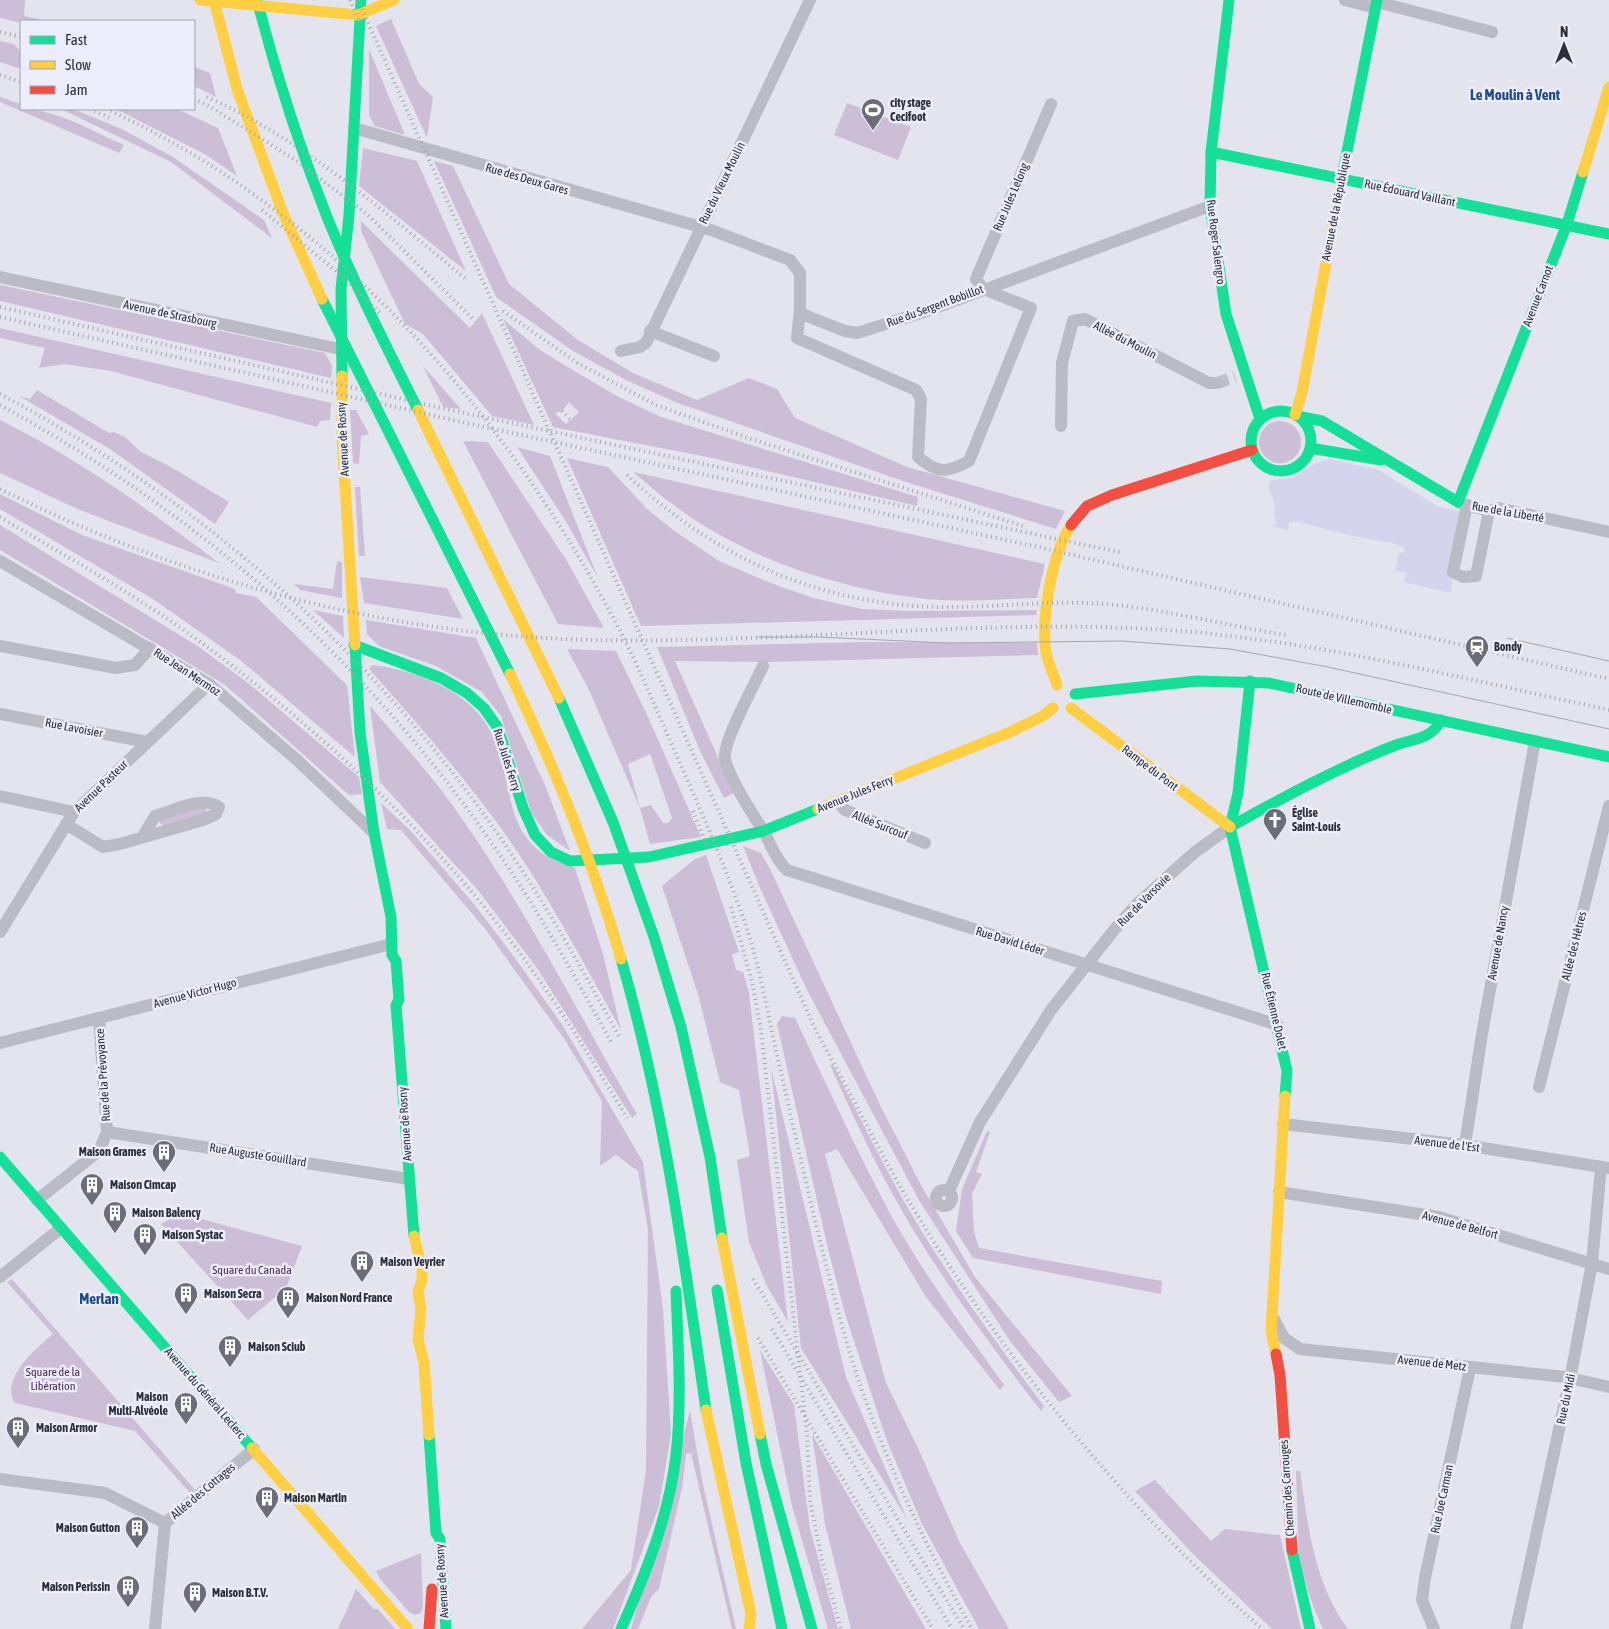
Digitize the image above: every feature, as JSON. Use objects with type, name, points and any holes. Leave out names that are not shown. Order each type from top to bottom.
[{"type":"main road","points":[[200,0],[358,15],[394,0]]},
{"type":"main road","points":[[214,0],[237,89],[259,152],[309,272],[496,645],[567,802],[604,900],[636,1010],[650,1075],[685,1263],[708,1425],[751,1614],[749,1629]]},
{"type":"main road","points":[[257,0],[278,81],[326,217],[368,309],[552,681],[613,822],[654,937],[681,1027],[710,1157],[721,1231],[766,1464],[812,1629]]},
{"type":"main road","name":"Avenue de Rosny","points":[[360,0],[352,172],[341,289],[341,408],[360,732],[381,877],[387,894],[391,917],[392,929],[388,962],[392,1000],[396,1006],[415,1243],[412,1249],[414,1285],[418,1290],[420,1315],[417,1320],[418,1333],[420,1357],[424,1363],[436,1533],[440,1539],[446,1627]]},
{"type":"main road","name":"Rue Roger Salengro","points":[[1229,0],[1211,152],[1210,206],[1226,314],[1240,376],[1260,419]]},
{"type":"main road","points":[[325,12],[339,1]]},
{"type":"main road","name":"Avenue de la République","points":[[1296,415],[1302,392],[1341,178],[1376,3]]},
{"type":"main road","name":"Avenue Carnot","points":[[1462,504],[1567,224],[1609,87]]},
{"type":"main road","name":"Rue Édouard Vaillant","points":[[1211,152],[1609,234]]},
{"type":"main road","points":[[1277,411],[1296,415],[1309,430],[1310,448],[1302,463],[1295,468],[1278,471],[1262,465],[1252,450],[1251,433],[1260,419],[1277,411]]},
{"type":"main road","name":"Rue de la Liberté","points":[[1296,415],[1322,421],[1462,504]]},
{"type":"main road","name":"Rue de la Liberté","points":[[1310,448],[1387,461]]},
{"type":"main road","points":[[1057,685],[1046,652],[1045,616],[1049,583],[1058,550],[1070,524],[1087,506],[1112,495],[1252,450]]},
{"type":"main road","name":"Rue Jules Ferry","points":[[354,650],[441,678],[468,692],[484,708],[498,728],[527,817],[535,835],[551,852],[570,861],[649,857]]},
{"type":"main road","name":"Route de Villemomble","points":[[1075,694],[1144,685],[1250,680],[1279,684],[1609,757]]},
{"type":"main road","name":"Rue Étienne Dolet","points":[[1250,680],[1238,793],[1230,827],[1278,1025],[1287,1071],[1271,1331],[1274,1346]]},
{"type":"main road","points":[[1066,684],[1075,694],[1075,701],[1071,708],[1060,711],[1053,708],[1048,695],[1057,685],[1066,684]]},
{"type":"main road","name":"Avenue Jules Ferry","points":[[649,857],[763,831],[1008,733],[1053,708]]},
{"type":"main road","name":"Rampe du Pont","points":[[1071,708],[1230,827]]},
{"type":"main road","name":"Rue de Varsovie","points":[[1230,827],[1314,780],[1398,744],[1432,734],[1439,727],[1441,720]]},
{"type":"main road","points":[[697,1150],[701,1123]]},
{"type":"main road","name":"Avenue du Général Leclerc","points":[[0,1157],[408,1629]]},
{"type":"main road","points":[[621,1629],[649,1564],[666,1504],[676,1455],[679,1396],[675,1295],[685,1263]]},
{"type":"main road","points":[[715,1275],[746,1463],[782,1629]]},
{"type":"main road","name":"Chemin des Carrouges","points":[[1274,1346],[1280,1375],[1293,1560],[1310,1629]]},
{"type":"main road","name":"Avenue de Rosny","points":[[431,1629],[432,1540],[436,1533]]},
{"type":"main road","points":[[751,1614],[761,1629]]},
{"type":"main road","points":[[431,1629],[446,1627]]},
{"type":"street","name":"Rue du Vieux Moulin","points":[[621,351],[640,347],[646,343],[650,331],[810,0]]},
{"type":"street","points":[[1345,0],[1376,3],[1492,32]]},
{"type":"street","name":"Rue Jules Lelong","points":[[983,289],[976,279],[1051,104]]},
{"type":"street","name":"Rue des Deux Gares","points":[[354,128],[701,227]]},
{"type":"street","name":"Rue du Sergent Bobillot","points":[[800,310],[804,315],[845,331],[857,333],[930,310],[1210,206]]},
{"type":"street","points":[[701,227],[790,260],[800,273],[800,310],[797,338],[916,390],[921,399],[918,457],[931,469],[952,471],[969,461],[1031,308],[983,289]]},
{"type":"street","name":"Avenue de Strasbourg","points":[[0,277],[340,355]]},
{"type":"street","name":"Allée du Moulin","points":[[1060,426],[1062,363],[1073,321],[1085,319],[1209,383],[1217,383]]},
{"type":"street","points":[[650,331],[714,356]]},
{"type":"street","points":[[1462,504],[1453,572],[1463,577],[1476,576],[1489,510]]},
{"type":"street","name":"Rue de la Liberté","points":[[1462,504],[1489,510],[1498,508],[1609,532]]},
{"type":"street","name":"Rue Jean Mermoz","points":[[1,563],[209,684],[297,760],[374,833]]},
{"type":"street","points":[[0,646],[116,668],[136,665],[150,648]]},
{"type":"street","name":"Rue David Léder","points":[[763,666],[727,741],[725,758],[750,813],[763,831],[779,863],[796,874],[1278,1025]]},
{"type":"street","name":"Avenue Pasteur","points":[[0,932],[74,812],[209,684]]},
{"type":"street","name":"Rue Lavoisier","points":[[0,714],[147,742]]},
{"type":"street","name":"Avenue de Nancy","points":[[1465,1145],[1482,1034],[1535,740]]},
{"type":"street","points":[[0,796],[74,812]]},
{"type":"street","points":[[66,824],[103,847],[120,844],[203,820],[216,814],[219,807],[213,803],[201,802],[155,816],[143,836]]},
{"type":"street","name":"Allée Surcouf","points":[[838,802],[845,810],[925,843]]},
{"type":"street","name":"Allée des Hêtres","points":[[1539,1087],[1609,806]]},
{"type":"street","name":"Rue de Varsovie","points":[[949,1191],[980,1122],[1042,1022],[1086,965],[1114,930],[1155,886],[1230,827]]},
{"type":"street","name":"Avenue Victor Hugo","points":[[0,1043],[391,944]]},
{"type":"street","name":"Rue de la Prévoyance","points":[[99,1018],[107,1132]]},
{"type":"street","name":"Avenue de l'Est","points":[[1284,1124],[1465,1145],[1605,1168]]},
{"type":"street","points":[[37,1200],[99,1151],[107,1132]]},
{"type":"street","name":"Rue Auguste Gouillard","points":[[107,1132],[409,1179]]},
{"type":"street","name":"Rue du Midi","points":[[1516,1629],[1570,1378],[1592,1263],[1605,1168]]},
{"type":"street","name":"Avenue de Belfort","points":[[1279,1192],[1439,1217],[1609,1269]]},
{"type":"street","points":[[0,1277],[61,1228]]},
{"type":"street","name":"Avenue de Metz","points":[[1272,1314],[1279,1330],[1292,1345],[1300,1349],[1570,1378],[1609,1387]]},
{"type":"street","name":"Rue Joe Carman","points":[[1434,1629],[1422,1600],[1424,1578],[1470,1368]]},
{"type":"street","name":"Allée des Cottages","points":[[155,1629],[165,1523],[254,1449]]},
{"type":"street","points":[[0,1479],[105,1493],[165,1523]]},
{"type":"green space","points":[[0,0],[25,0],[24,16],[42,20],[20,20],[20,23],[0,18]]},
{"type":"green space","points":[[391,19],[419,84],[433,97],[427,138],[376,26]]},
{"type":"green space","points":[[0,41],[14,44],[20,51],[20,69],[0,62]]},
{"type":"green space","points":[[369,49],[405,135],[375,126],[369,115]]},
{"type":"green space","points":[[195,67],[210,73],[216,97],[195,86]]},
{"type":"green space","points":[[0,97],[20,104],[20,110],[34,110],[61,117],[124,145],[119,153],[0,102]]},
{"type":"green space","name":"city stage Cecifoot","points":[[847,103],[911,127],[898,160],[834,135]]},
{"type":"green space","points":[[63,110],[75,110],[122,129],[173,157],[264,220],[272,238],[171,162]]},
{"type":"green space","points":[[118,110],[179,110],[218,128],[237,176],[206,155]]},
{"type":"green space","points":[[363,148],[417,161],[466,271],[359,186]]},
{"type":"green space","points":[[434,161],[453,166],[509,284],[578,340],[633,373],[697,400],[749,378],[777,389],[795,418],[907,467],[1065,511],[1056,529],[906,482],[675,402],[626,380],[573,351],[496,297]]},
{"type":"green space","points":[[361,221],[470,328],[482,313],[534,425],[492,416],[423,334],[405,324],[361,231]]},
{"type":"green space","points":[[0,285],[325,353],[332,366],[331,378],[0,301]]},
{"type":"green space","points":[[503,319],[540,350],[615,395],[661,417],[918,497],[917,506],[712,458],[553,427]],"holes":[[[569,402],[579,412],[566,424],[555,413],[562,411]]]},
{"type":"green space","points":[[0,328],[331,403],[330,420],[320,421],[317,427],[111,371],[64,364],[39,368],[45,348],[0,338]]},
{"type":"green space","points":[[423,366],[461,409],[443,407]]},
{"type":"green space","points":[[37,390],[109,433],[114,432],[125,437],[141,452],[171,467],[229,502],[215,524],[110,449],[19,396],[30,399]]},
{"type":"green space","points":[[350,410],[356,410],[369,434],[361,436],[359,464],[353,463]]},
{"type":"green space","points":[[0,420],[86,468],[219,563],[80,510],[0,473]]},
{"type":"green space","points":[[1284,421],[1292,424],[1298,430],[1301,442],[1298,454],[1292,460],[1276,463],[1268,460],[1262,454],[1259,438],[1262,430],[1268,424]]},
{"type":"green space","points":[[463,441],[488,442],[567,561],[604,628],[558,624]]},
{"type":"green space","points":[[517,447],[550,456],[598,578],[565,520]]},
{"type":"green space","points":[[567,458],[608,467],[647,509],[673,530],[719,561],[768,582],[813,598],[862,609],[909,611],[1037,610],[1036,615],[641,626]]},
{"type":"green space","points":[[633,472],[1045,564],[1037,598],[948,600],[919,598],[888,594],[823,578],[760,555],[729,540],[669,502]]},
{"type":"green space","points":[[355,487],[360,487],[365,556],[359,556]]},
{"type":"green space","points":[[0,494],[82,535],[235,589],[236,593],[256,597],[347,685],[355,757],[240,660],[153,599],[0,509]]},
{"type":"green space","points":[[0,525],[199,647],[248,683],[359,777],[362,794],[349,795],[225,685],[0,550]]},
{"type":"green space","points":[[337,561],[342,562],[342,598],[300,590],[294,584],[333,589]]},
{"type":"green space","points":[[360,577],[447,588],[463,619],[364,603]]},
{"type":"green space","points":[[313,610],[343,616],[344,638]]},
{"type":"green space","points":[[366,620],[476,638],[545,785],[570,851],[547,835],[531,812],[501,716],[482,692],[436,666],[379,646],[367,634]]},
{"type":"green space","points":[[863,642],[1037,643],[1038,655],[769,662],[675,661],[734,793],[724,798],[701,753],[657,647]]},
{"type":"green space","points":[[567,649],[616,651],[648,717],[701,837],[650,844],[640,808],[589,690]],"holes":[[[650,754],[672,818],[668,823],[663,823],[651,805],[640,808],[628,764]]]},
{"type":"green space","points":[[372,665],[404,671],[436,683],[465,701],[487,725],[497,747],[513,809],[520,828],[532,844],[549,858],[575,868],[603,954],[621,1030],[563,925],[515,848],[451,764],[369,669]]},
{"type":"green space","points":[[370,706],[439,787],[493,866],[543,948],[637,1114],[632,1118],[537,968],[477,889],[380,782]]},
{"type":"green space","points":[[381,803],[410,830],[474,904],[515,958],[563,1026],[643,1162],[663,1309],[671,1434],[659,1506],[613,1629],[582,1629],[631,1570],[646,1470],[648,1230],[638,1171],[616,1155],[600,1166],[602,1101],[565,1040],[486,930],[401,830],[387,829]]},
{"type":"green space","points":[[200,806],[206,809],[206,814],[164,826],[159,822],[160,818]]},
{"type":"green space","points":[[743,846],[761,853],[772,873],[880,1105],[921,1185],[975,1277],[1072,1396],[1059,1402],[1010,1341],[920,1202],[807,990],[760,888]]},
{"type":"green space","points":[[706,855],[739,952],[732,954],[736,970],[743,972],[749,993],[788,1322],[767,1286],[749,1242],[737,1160],[750,1156],[739,1090],[720,1082],[698,994],[662,886],[695,859]]},
{"type":"green space","points":[[782,1016],[795,1018],[854,1143],[892,1217],[932,1282],[1004,1385],[1000,1390],[926,1297],[837,1149],[825,1154],[886,1383],[918,1448],[960,1543],[1009,1629],[979,1629],[922,1524],[887,1441],[845,1314],[828,1249],[777,1024]]},
{"type":"green space","points":[[830,1065],[833,1065],[883,1164],[917,1224],[969,1304],[1044,1406],[1041,1411],[1001,1359],[926,1251],[876,1163]]},
{"type":"green space","points":[[771,1068],[846,1377],[907,1519],[801,1348]]},
{"type":"green space","points":[[987,1131],[990,1132],[976,1172],[982,1174],[972,1194],[974,1232],[979,1248],[1162,1281],[1161,1294],[973,1258],[956,1231],[962,1189]]},
{"type":"green space","name":"Square du Canada","points":[[179,1213],[302,1246],[286,1288],[248,1320],[161,1224]]},
{"type":"green space","name":"Square de la Libération","points":[[12,1279],[195,1490],[191,1494],[135,1431],[15,1403],[12,1394],[12,1384],[16,1375],[29,1356],[53,1334],[7,1282]]},
{"type":"green space","points":[[760,1350],[794,1405],[810,1529],[838,1629],[828,1629],[792,1506]]},
{"type":"green space","points":[[690,1411],[702,1480],[736,1629],[732,1629],[691,1453],[686,1454],[682,1488],[659,1589],[651,1597],[638,1629],[631,1629]]},
{"type":"green space","points":[[812,1434],[926,1629],[851,1629],[825,1524]]},
{"type":"green space","points":[[1296,1471],[1300,1471],[1310,1533],[1320,1573],[1327,1593],[1348,1629],[1323,1629],[1313,1606],[1299,1563]]},
{"type":"green space","points":[[1155,1480],[1211,1541],[1225,1529],[1280,1535],[1301,1629],[1272,1629],[1193,1554],[1135,1491]]},
{"type":"green space","points":[[421,1553],[423,1607],[421,1613],[415,1615],[409,1612],[380,1579],[376,1571]]},
{"type":"green space","points":[[356,1589],[374,1609],[378,1609],[395,1629],[338,1629]]},
{"type":"shaded area","points":[[1330,459],[1379,470],[1437,506],[1460,512],[1451,593],[1404,582],[1406,573],[1395,571],[1399,553],[1404,552],[1404,548],[1396,544],[1348,535],[1295,521],[1289,523],[1288,530],[1271,526],[1277,524],[1273,511],[1276,510],[1268,484],[1272,480],[1292,478],[1316,463]]},
{"type":"tunnel","points":[[1217,383],[1235,377]]},
{"type":"tram line","points":[[758,637],[819,637],[947,643],[1122,641],[1230,649],[1328,667],[1609,729]]},
{"type":"tram line","points":[[1507,638],[1609,661]]},
{"type":"railway","points":[[350,0],[359,21]]},
{"type":"railway","points":[[358,0],[817,1033],[891,1170],[953,1272],[1032,1382],[1119,1486],[1165,1536],[1262,1629]]},
{"type":"railway","points":[[0,32],[20,37]]},
{"type":"railway","points":[[0,75],[20,82]]},
{"type":"railway","points":[[207,97],[242,114],[309,155],[374,204],[466,279]]},
{"type":"railway","points":[[195,99],[209,106],[297,161],[368,215],[475,321]]},
{"type":"railway","points":[[92,110],[113,119]]},
{"type":"railway","points":[[108,110],[186,151],[262,200],[333,257],[399,320],[460,388],[516,460],[566,536],[611,614],[637,666],[697,802],[745,924],[760,975],[808,1193],[825,1261],[843,1329],[868,1407],[916,1520],[972,1629]]},
{"type":"railway","points":[[262,210],[342,276],[382,315]]},
{"type":"railway","points":[[0,307],[446,409],[1123,553]]},
{"type":"railway","points":[[503,311],[579,364],[656,405],[748,438],[1026,527]]},
{"type":"railway","points":[[0,317],[457,421],[1038,547],[1609,679]]},
{"type":"railway","points":[[0,394],[70,434],[138,478],[203,525],[265,575],[324,629],[380,687],[433,748],[501,839],[554,922],[620,1038]]},
{"type":"railway","points":[[0,405],[73,448],[143,493],[209,543],[273,596],[333,652],[390,713],[443,777],[493,845],[540,917],[611,1042]]},
{"type":"railway","points":[[562,411],[572,421]]},
{"type":"railway","points":[[627,475],[696,530],[732,552],[770,571],[809,586],[850,597],[893,604],[938,607],[1070,603],[1114,605],[1163,612],[1286,635]]},
{"type":"railway","points":[[0,489],[70,522],[142,551],[215,576],[289,598],[365,615],[441,628],[518,636],[595,640],[729,639],[996,627],[1130,628],[1191,632],[1251,639],[1371,658],[1609,710]]},
{"type":"railway","points":[[0,517],[126,592],[199,641],[284,707],[364,778],[439,855],[508,937],[570,1026],[627,1118]]},
{"type":"railway","points":[[693,811],[709,851]]},
{"type":"railway","points":[[731,907],[752,981],[761,1031],[807,1434],[810,1501],[822,1560],[841,1629]]},
{"type":"railway","points":[[753,1279],[964,1629]]},
{"type":"railway","points":[[772,1329],[952,1629]]},
{"type":"railway","points":[[758,1338],[933,1629]]},
{"type":"traffic: fast","points":[[257,0],[289,110],[327,217],[359,290],[418,410]]},
{"type":"traffic: fast","points":[[342,376],[341,289],[349,215],[361,0]]},
{"type":"traffic: fast","points":[[1229,0],[1211,152],[1210,206],[1226,314],[1260,419]]},
{"type":"traffic: fast","points":[[1342,177],[1377,0]]},
{"type":"traffic: fast","points":[[1211,152],[1609,234]]},
{"type":"traffic: fast","points":[[1297,416],[1322,421],[1458,502],[1567,224],[1583,172]]},
{"type":"traffic: fast","points":[[322,299],[510,674]]},
{"type":"traffic: fast","points":[[1275,411],[1287,411],[1298,416],[1306,424],[1311,435],[1311,441],[1309,453],[1298,466],[1287,471],[1275,471],[1264,466],[1256,458],[1251,447],[1251,435],[1256,424],[1264,416],[1275,411]]},
{"type":"traffic: fast","points":[[1310,448],[1381,460]]},
{"type":"traffic: fast","points":[[354,645],[441,678],[467,693],[484,708],[498,728],[523,808],[535,835],[551,852],[570,861],[649,857],[763,831],[818,809]]},
{"type":"traffic: fast","points":[[355,645],[360,732],[374,833],[391,917],[392,955],[396,961],[399,1000],[396,1005],[414,1236]]},
{"type":"traffic: fast","points":[[1075,694],[1197,681],[1269,683],[1609,757]]},
{"type":"traffic: fast","points":[[1250,681],[1238,793],[1230,827],[1287,1071],[1285,1096]]},
{"type":"traffic: fast","points":[[559,698],[613,822],[654,937],[681,1027],[710,1157],[722,1238]]},
{"type":"traffic: fast","points":[[1230,827],[1332,773],[1396,745],[1427,735],[1433,731],[1441,720]]},
{"type":"traffic: fast","points":[[621,959],[636,1014],[661,1126],[681,1240],[706,1410]]},
{"type":"traffic: fast","points":[[0,1157],[252,1448]]},
{"type":"traffic: fast","points":[[717,1290],[746,1463],[782,1629]]},
{"type":"traffic: fast","points":[[621,1629],[655,1544],[673,1478],[679,1414],[676,1291]]},
{"type":"traffic: fast","points":[[760,1434],[766,1464],[812,1629]]},
{"type":"traffic: fast","points":[[429,1435],[436,1533],[440,1539],[446,1629]]},
{"type":"traffic: fast","points":[[1292,1550],[1310,1629]]},
{"type":"traffic: slow","points":[[200,0],[358,15],[394,0]]},
{"type":"traffic: slow","points":[[214,0],[237,89],[283,213],[322,299]]},
{"type":"traffic: slow","points":[[1583,172],[1609,87]]},
{"type":"traffic: slow","points":[[1295,415],[1302,392],[1342,177]]},
{"type":"traffic: slow","points":[[342,376],[342,437],[355,645]]},
{"type":"traffic: slow","points":[[418,410],[559,698]]},
{"type":"traffic: slow","points":[[1057,685],[1046,652],[1045,621],[1053,569],[1064,537],[1071,525]]},
{"type":"traffic: slow","points":[[510,674],[572,814],[598,886],[621,959]]},
{"type":"traffic: slow","points":[[818,809],[1008,733],[1041,717],[1053,708]]},
{"type":"traffic: slow","points":[[1071,708],[1230,827]]},
{"type":"traffic: slow","points":[[1276,1354],[1271,1331],[1285,1096]]},
{"type":"traffic: slow","points":[[414,1236],[422,1269],[422,1280],[418,1292],[421,1309],[418,1339],[424,1363],[429,1435]]},
{"type":"traffic: slow","points":[[722,1238],[760,1434]]},
{"type":"traffic: slow","points":[[706,1410],[751,1614],[749,1629]]},
{"type":"traffic: slow","points":[[252,1448],[408,1629]]},
{"type":"traffic: jam","points":[[1071,525],[1087,506],[1112,495],[1252,450]]},
{"type":"traffic: jam","points":[[1276,1354],[1280,1375],[1292,1550]]},
{"type":"traffic: jam","points":[[429,1629],[432,1589]]},
{"type":"place","name":"city stage Cecifoot","points":[[873,131]]},
{"type":"place","name":"Bondy","points":[[1477,668]]},
{"type":"place","name":"Église Saint-Louis","points":[[1275,841]]},
{"type":"place","name":"Maison Grames","points":[[164,1173]]},
{"type":"place","name":"Maison Cimcap","points":[[92,1206]]},
{"type":"place","name":"Maison Balency","points":[[115,1234]]},
{"type":"place","name":"Maison Systac","points":[[145,1256]]},
{"type":"place","name":"Maison Veyrier","points":[[362,1283]]},
{"type":"place","name":"Maison Secra","points":[[186,1315]]},
{"type":"place","name":"Maison Nord France","points":[[288,1319]]},
{"type":"place","name":"Maison Sciub","points":[[230,1368]]},
{"type":"place","name":"Maison Multi-Alvéole","points":[[186,1425]]},
{"type":"place","name":"Maison Armor","points":[[18,1449]]},
{"type":"place","name":"Maison Martin","points":[[267,1519]]},
{"type":"place","name":"Maison Gutton","points":[[137,1549]]},
{"type":"place","name":"Maison Perissin","points":[[128,1608]]},
{"type":"place","name":"Maison B.T.V.","points":[[195,1614]]},
{"type":"district","name":"Le Moulin à Vent","points":[[1515,95]]},
{"type":"district","name":"Merlan","points":[[99,1299]]}]
